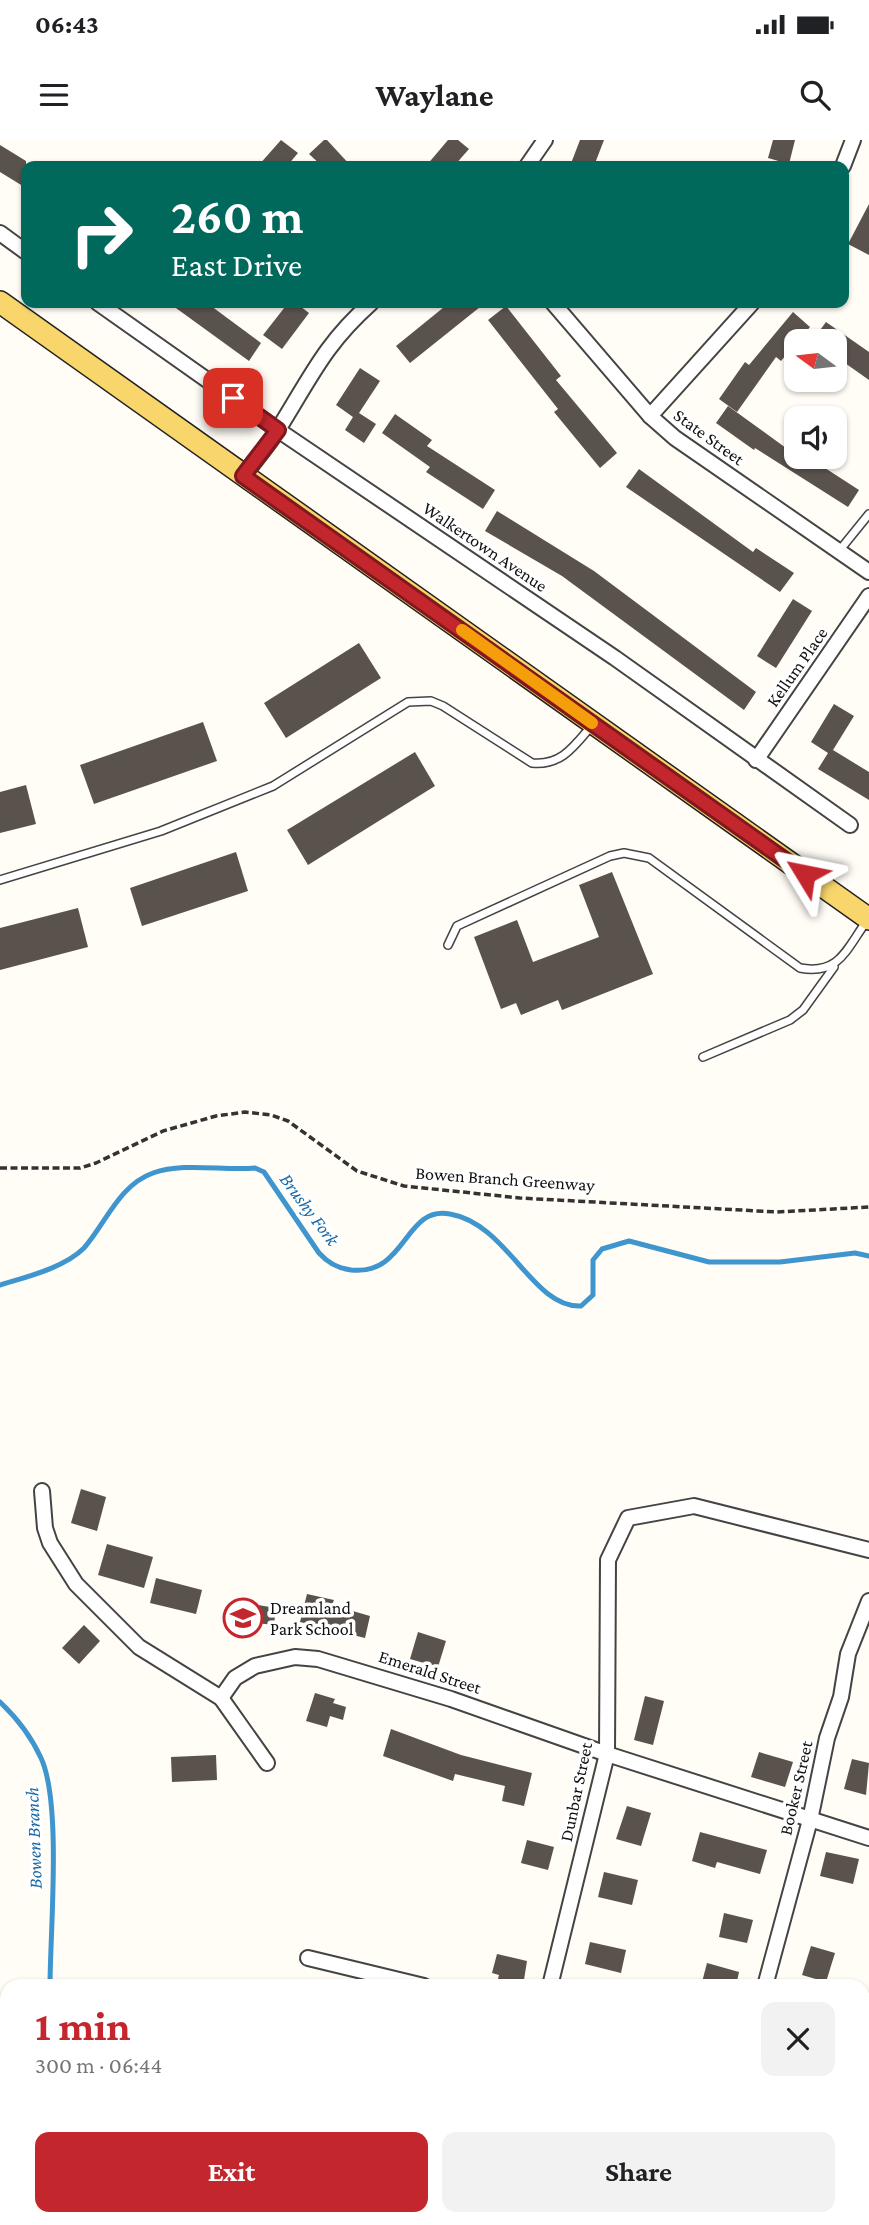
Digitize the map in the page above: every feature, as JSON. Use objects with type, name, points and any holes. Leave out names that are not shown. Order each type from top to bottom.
[{"type":"main road","points":[[0,302],[869,919]]},
{"type":"street","points":[[530,161],[545,140]]},
{"type":"street","points":[[845,161],[853,140]]},
{"type":"street","points":[[0,233],[21,248]]},
{"type":"street","name":"Walkertown Avenue","points":[[105,308],[278,430],[615,658],[850,825]]},
{"type":"street","points":[[243,476],[278,430],[322,354],[342,329],[365,308]]},
{"type":"street","name":"State Street","points":[[557,308],[650,416],[675,438],[869,572]]},
{"type":"street","points":[[650,416],[747,308]]},
{"type":"street","name":"Kellum Place","points":[[756,760],[869,596]]},
{"type":"street","points":[[42,1491],[45,1528],[50,1543],[76,1584],[139,1647],[220,1698],[267,1763]]},
{"type":"street","name":"Dunbar Street","points":[[552,1979],[607,1754],[608,1560],[628,1518],[694,1506],[869,1550]]},
{"type":"street","name":"Booker Street","points":[[767,1979],[810,1820],[827,1738],[841,1697],[848,1654],[869,1601]]},
{"type":"street","name":"Emerald Street","points":[[220,1698],[240,1673],[255,1665],[287,1657],[318,1659],[451,1699],[607,1754],[869,1839]]},
{"type":"street","points":[[308,1958],[395,1979]]},
{"type":"lane","points":[[839,551],[869,514]]},
{"type":"lane","points":[[0,880],[161,831],[273,786],[408,702],[431,701],[443,706],[532,763],[547,765],[561,760],[593,724]]},
{"type":"lane","points":[[448,945],[457,926],[610,856],[624,853],[649,858],[800,968],[818,971],[834,966]]},
{"type":"lane","points":[[703,1057],[790,1020],[803,1010],[869,919]]},
{"type":"path","name":"Bowen Branch Greenway","points":[[0,1168],[80,1168],[163,1131],[216,1116],[245,1112],[271,1115],[288,1121],[357,1171],[404,1186],[520,1198],[777,1212],[869,1207]]},
{"type":"building","points":[[281,140],[298,153],[291,161],[262,161]]},
{"type":"building","points":[[327,140],[346,161],[317,161],[309,154]]},
{"type":"building","points":[[448,140],[458,140],[469,149],[458,161],[430,161]]},
{"type":"building","points":[[580,140],[604,140],[596,161],[572,161]]},
{"type":"building","points":[[773,140],[795,140],[790,161],[768,158]]},
{"type":"building","points":[[0,145],[26,161],[21,161],[21,185],[0,172]]},
{"type":"building","points":[[869,204],[869,255],[849,242]]},
{"type":"building","points":[[176,308],[214,308],[261,343],[249,361]]},
{"type":"building","points":[[284,308],[302,308],[309,313],[282,349],[263,335]]},
{"type":"building","points":[[443,308],[479,308],[410,363],[396,346]]},
{"type":"building","points":[[503,308],[508,308],[561,376],[556,380],[617,453],[600,468],[554,412],[558,409],[488,320]]},
{"type":"building","points":[[793,312],[810,327],[784,329],[784,357],[781,361],[776,357],[737,412],[719,399],[745,362],[749,365]]},
{"type":"building","points":[[826,322],[836,329],[821,329]]},
{"type":"building","points":[[847,337],[869,352],[869,380],[847,364]]},
{"type":"building","points":[[360,368],[380,381],[359,413],[376,424],[364,443],[345,430],[353,417],[336,405]]},
{"type":"building","points":[[728,406],[784,447],[784,466],[755,448],[754,450],[716,423]]},
{"type":"building","points":[[395,414],[432,440],[427,446],[495,490],[483,509],[426,472],[430,467],[382,433]]},
{"type":"building","points":[[639,469],[753,552],[756,548],[794,573],[780,592],[626,487]]},
{"type":"building","points":[[788,469],[827,469],[859,490],[848,507]]},
{"type":"building","points":[[497,511],[594,571],[756,692],[744,710],[562,576],[485,531]]},
{"type":"building","points":[[793,599],[812,611],[776,668],[757,656]]},
{"type":"building","points":[[359,643],[381,678],[286,738],[264,703]]},
{"type":"building","points":[[834,704],[854,716],[833,750],[869,772],[869,800],[818,769],[828,753],[811,742]]},
{"type":"building","points":[[203,722],[217,761],[94,804],[80,765]]},
{"type":"building","points":[[415,752],[435,786],[308,865],[287,830]]},
{"type":"building","points":[[26,785],[36,824],[0,833],[0,792]]},
{"type":"building","points":[[236,852],[248,891],[142,926],[130,888]]},
{"type":"building","points":[[612,872],[653,974],[562,1010],[558,1000],[521,1015],[516,1003],[501,1009],[474,937],[517,920],[533,962],[599,937],[579,885]]},
{"type":"building","points":[[78,908],[88,947],[0,970],[0,928]]},
{"type":"building","points":[[81,1489],[106,1497],[97,1531],[71,1523]]},
{"type":"building","points":[[107,1544],[153,1557],[144,1588],[98,1575]]},
{"type":"building","points":[[156,1578],[202,1590],[196,1614],[150,1603]]},
{"type":"building","points":[[307,1594],[334,1600],[332,1605],[370,1616],[365,1638],[300,1622]]},
{"type":"building","points":[[258,1605],[276,1608],[274,1625],[256,1623]]},
{"type":"building","points":[[84,1625],[100,1641],[79,1664],[62,1648]]},
{"type":"building","points":[[418,1632],[446,1641],[438,1667],[410,1659]]},
{"type":"building","points":[[315,1693],[335,1699],[333,1703],[346,1707],[343,1720],[330,1716],[327,1727],[306,1721]]},
{"type":"building","points":[[645,1696],[664,1701],[653,1745],[634,1740]]},
{"type":"building","points":[[391,1729],[461,1755],[532,1773],[524,1806],[502,1801],[505,1786],[455,1774],[453,1781],[383,1756]]},
{"type":"building","points":[[759,1752],[793,1762],[785,1787],[751,1777]]},
{"type":"building","points":[[216,1755],[217,1780],[172,1782],[171,1757]]},
{"type":"building","points":[[852,1759],[869,1763],[866,1795],[844,1789]]},
{"type":"building","points":[[627,1806],[651,1813],[641,1846],[616,1839]]},
{"type":"building","points":[[700,1832],[767,1850],[760,1874],[717,1862],[715,1868],[692,1861]]},
{"type":"building","points":[[527,1840],[554,1847],[548,1870],[521,1863]]},
{"type":"building","points":[[826,1852],[859,1859],[853,1884],[820,1876]]},
{"type":"building","points":[[604,1872],[638,1880],[632,1905],[598,1897]]},
{"type":"building","points":[[724,1913],[753,1920],[747,1943],[719,1937]]},
{"type":"building","points":[[590,1942],[626,1950],[621,1973],[585,1964]]},
{"type":"building","points":[[811,1946],[835,1953],[827,1979],[802,1975]]},
{"type":"building","points":[[497,1954],[527,1961],[524,1979],[498,1979],[499,1975],[492,1973]]},
{"type":"building","points":[[707,1963],[739,1972],[738,1979],[703,1979]]},
{"type":"waterway","name":"Brushy Fork","points":[[0,1285],[44,1271],[76,1255],[92,1238],[122,1195],[141,1179],[165,1170],[190,1167],[255,1168],[264,1172],[319,1253],[341,1268],[369,1269],[384,1263],[423,1220],[435,1214],[450,1214],[470,1221],[488,1233],[548,1294],[564,1303],[581,1306],[593,1295],[593,1260],[602,1249],[629,1241],[709,1262],[780,1262],[855,1253],[869,1256]]},
{"type":"waterway","name":"Bowen Branch","points":[[0,1702],[33,1742],[47,1779],[53,1836],[50,1979]]},
{"type":"slow traffic","points":[[462,630],[592,723]]},
{"type":"place","name":"Dreamland Park School","points":[[243,1618]]},
{"type":"route","points":[[233,398],[278,430],[243,476],[805,874]]}]
